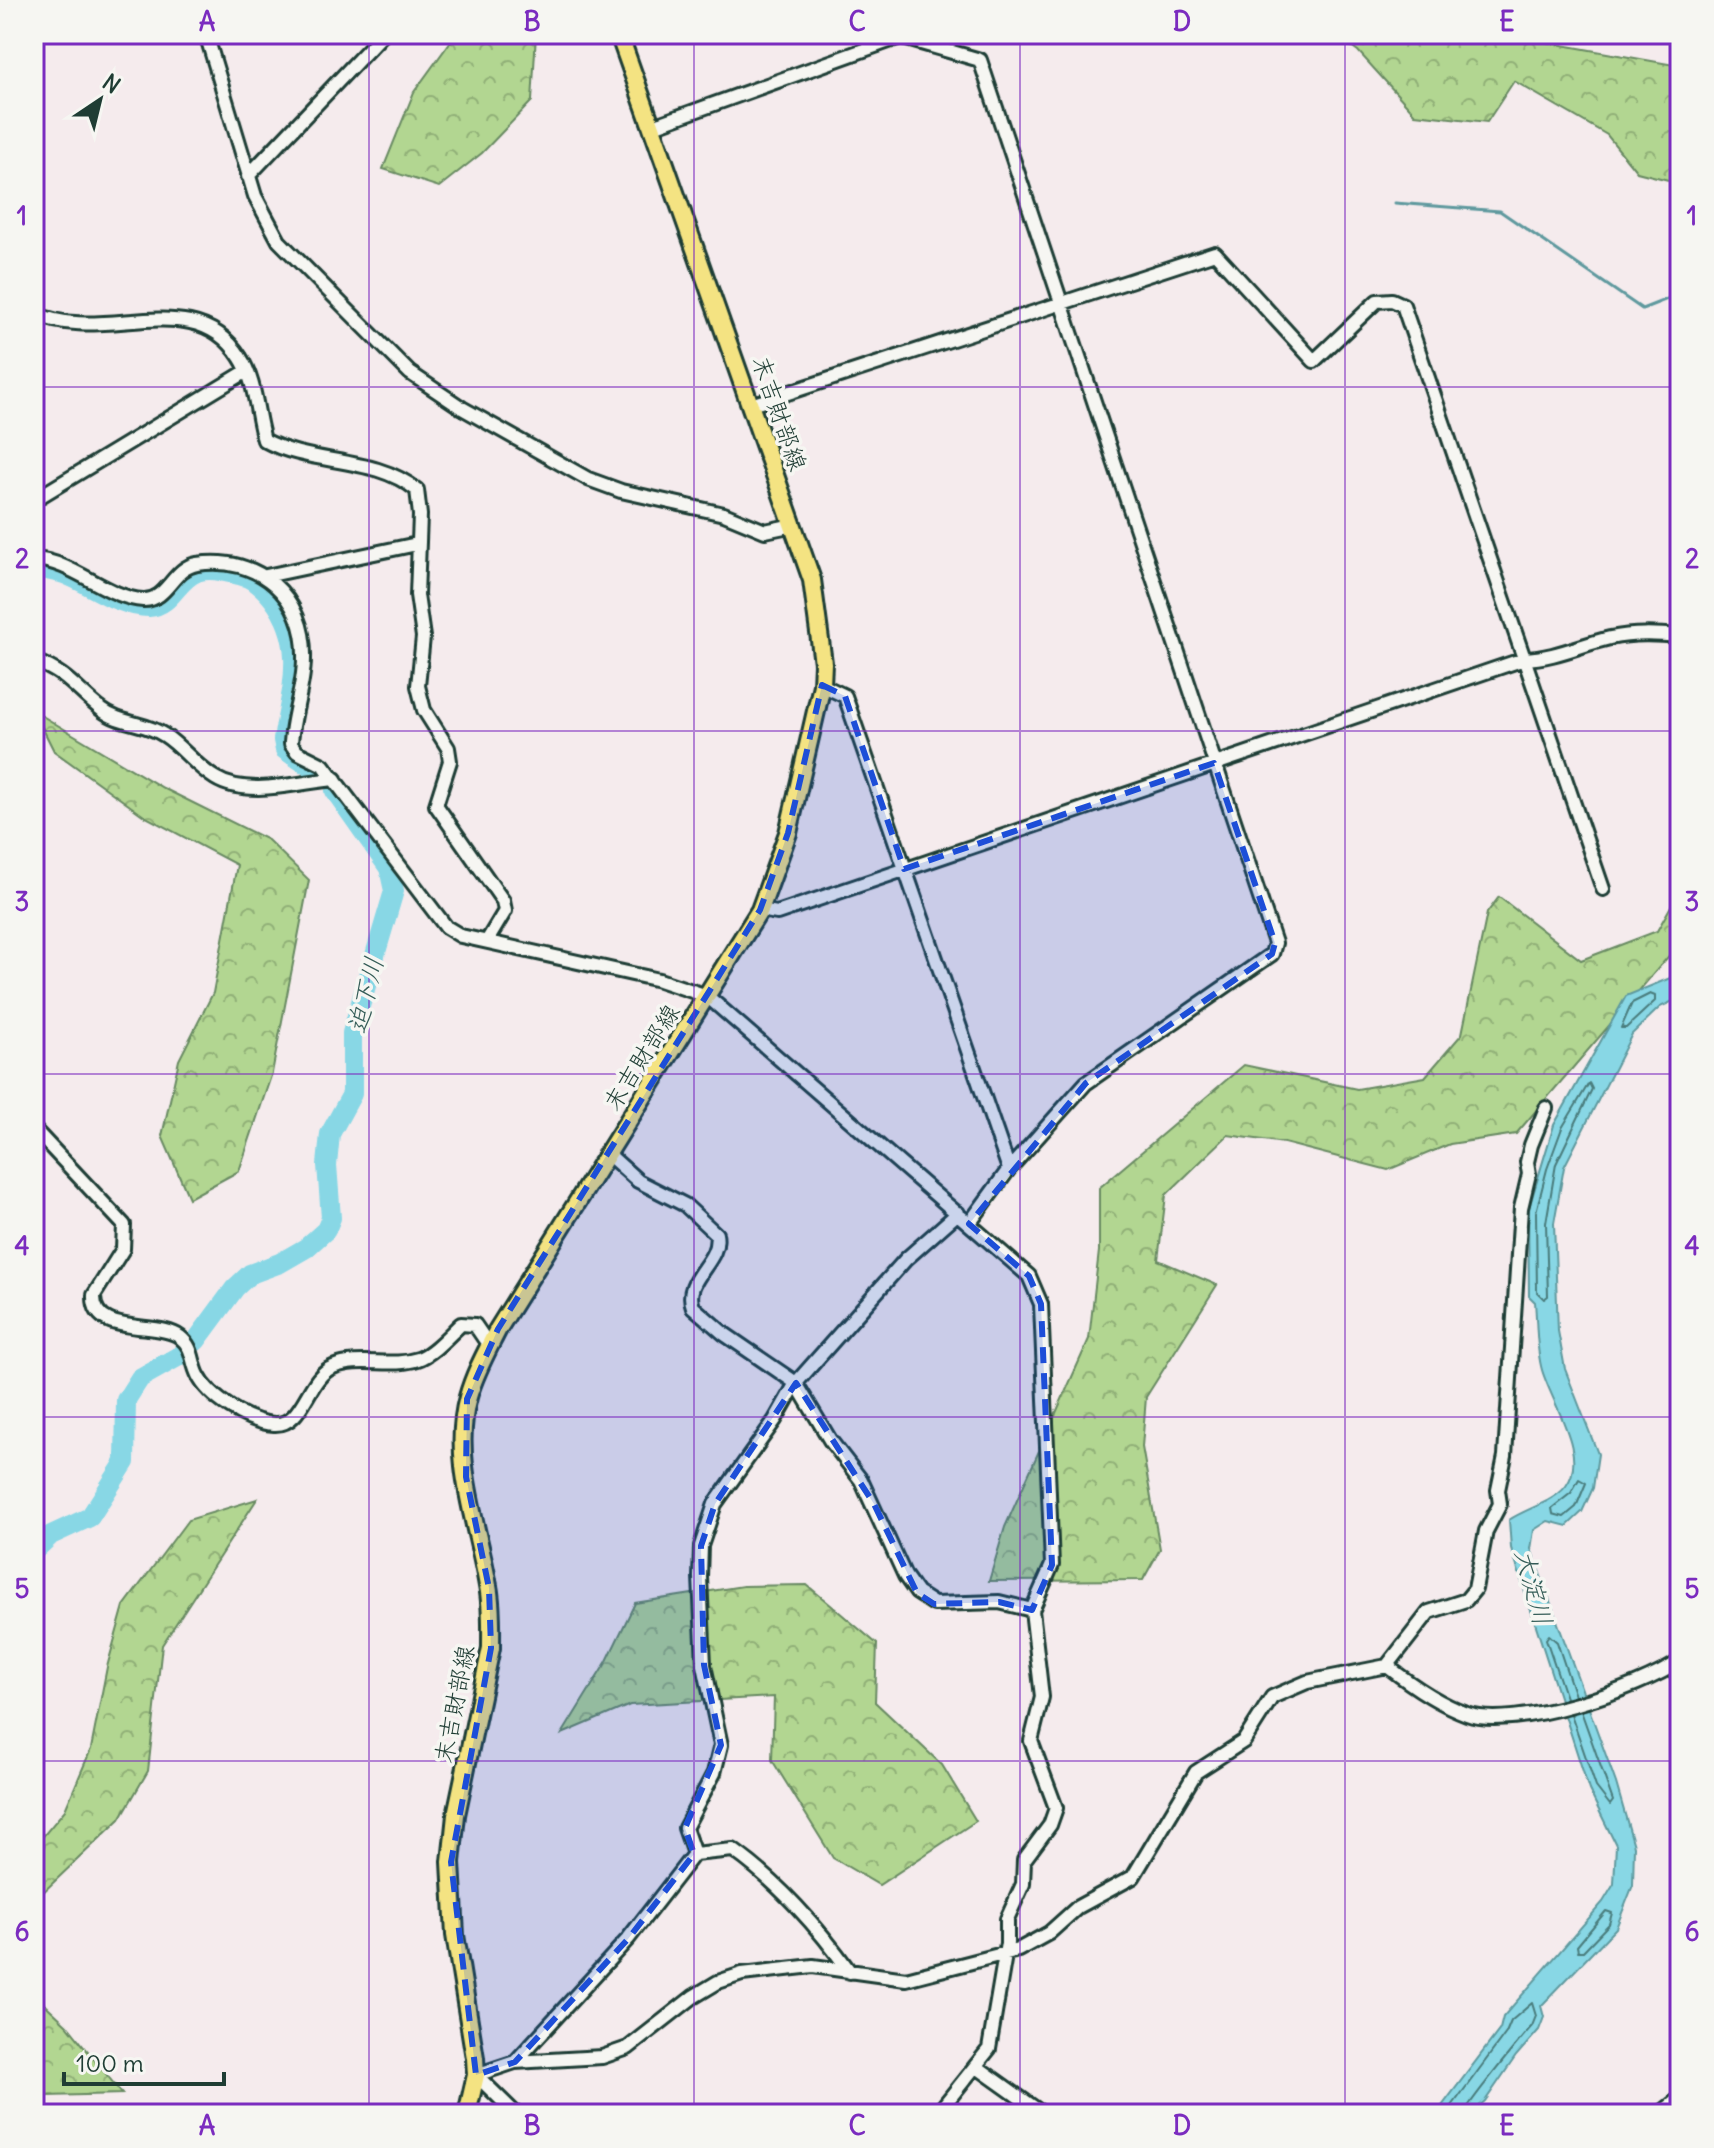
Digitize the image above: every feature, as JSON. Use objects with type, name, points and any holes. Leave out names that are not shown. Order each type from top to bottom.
[{"type":"main road","name":"末吉財部線","points":[[467,2114],[476,2075],[455,1935],[451,1862],[456,1815],[491,1648],[489,1588],[471,1506],[463,1447],[467,1399],[490,1347],[760,910],[788,833],[822,685],[823,663],[814,591],[794,525],[619,34]]},
{"type":"street","points":[[206,34],[248,176],[263,214],[279,241],[373,338],[428,387],[588,479],[621,491],[724,514],[765,531],[794,525]]},
{"type":"street","points":[[248,176],[383,34]]},
{"type":"street","points":[[653,126],[900,35],[980,60],[1275,947],[1272,954],[1086,1083],[1009,1169],[969,1224]]},
{"type":"street","points":[[751,405],[1215,253],[1314,361],[1377,301],[1392,300],[1403,305],[1603,889]]},
{"type":"street","points":[[34,313],[64,324],[181,319],[207,324],[224,337],[247,371],[264,440],[295,453],[387,473],[417,490],[420,515],[417,595],[423,637],[418,686],[424,710],[448,748],[450,761],[436,805],[503,901],[505,911],[487,941]]},
{"type":"street","points":[[34,500],[247,371]]},
{"type":"street","points":[[266,576],[417,544]]},
{"type":"street","points":[[34,559],[65,566],[133,598],[146,600],[164,591],[178,571],[194,564],[242,566],[266,576],[284,594],[301,631],[303,677],[291,744],[297,752],[323,765],[335,779],[446,927],[461,936],[659,980],[707,996],[1029,1276],[1041,1304],[1052,1565],[1032,1610],[1042,1697],[1031,1741],[1056,1808],[1050,1825],[1024,1860],[1023,1884],[1007,1919],[1006,1952],[993,2036],[977,2067],[937,2114]]},
{"type":"street","points":[[760,910],[777,913],[1524,659],[1550,658],[1610,639],[1646,633],[1680,636]]},
{"type":"street","points":[[34,661],[54,668],[76,683],[110,715],[165,735],[218,781],[248,788],[335,779]]},
{"type":"street","points":[[822,685],[845,696],[1009,1169]]},
{"type":"street","points":[[516,2114],[476,2075],[515,2062],[602,2057],[628,2048],[693,1997],[718,1982],[742,1974],[813,1966],[906,1979],[1029,1945],[1078,1907],[1133,1877],[1196,1772],[1244,1741],[1272,1697],[1307,1682],[1387,1666],[1429,1612],[1466,1600],[1475,1589],[1486,1531],[1500,1504],[1498,1490],[1505,1456],[1521,1208],[1529,1174],[1527,1162],[1531,1145],[1546,1108]]},
{"type":"street","points":[[34,1129],[124,1225],[123,1249],[94,1295],[99,1311],[115,1323],[171,1332],[180,1337],[194,1357],[201,1380],[221,1401],[245,1414],[271,1424],[287,1421],[296,1413],[316,1379],[331,1368],[348,1362],[420,1358],[461,1324],[475,1325],[490,1347]]},
{"type":"street","points":[[608,1154],[638,1181],[685,1205],[716,1234],[717,1249],[691,1290],[693,1307],[723,1333],[796,1383],[830,1440],[861,1480],[905,1576],[917,1593],[934,1604],[999,1602],[1032,1610]]},
{"type":"street","points":[[694,1854],[685,1828],[714,1773],[721,1745],[704,1665],[701,1546],[715,1504],[775,1420],[796,1383],[906,1259],[958,1213]]},
{"type":"street","points":[[1387,1666],[1407,1682],[1469,1715],[1513,1718],[1600,1696],[1659,1676],[1680,1661]]},
{"type":"street","points":[[515,2062],[628,1939],[694,1854],[733,1850],[756,1866],[831,1946],[850,1972]]},
{"type":"street","points":[[977,2067],[1043,2114]]},
{"type":"street","points":[[1660,2114],[1680,2098]]},
{"type":"highlighted area","points":[[822,685],[845,696],[904,869],[1214,763],[1275,943],[1272,954],[1086,1083],[969,1224],[1029,1276],[1041,1304],[1052,1565],[1032,1610],[999,1602],[934,1604],[917,1593],[874,1504],[796,1383],[715,1504],[701,1546],[704,1665],[721,1745],[685,1828],[694,1854],[628,1939],[515,2062],[476,2075],[451,1862],[491,1648],[489,1588],[466,1477],[467,1399],[498,1329],[760,910],[788,833]]},
{"type":"green space","points":[[488,34],[536,34],[532,101],[482,153],[439,187],[383,169],[414,92],[451,41]]},
{"type":"green space","points":[[1335,34],[1533,34],[1540,41],[1680,66],[1680,183],[1637,172],[1607,135],[1514,81],[1487,122],[1415,114],[1358,51]]},
{"type":"green space","points":[[34,711],[163,788],[268,840],[309,880],[272,1073],[239,1171],[189,1198],[162,1136],[179,1060],[213,993],[237,865],[144,816],[54,751]]},
{"type":"green space","points":[[1680,890],[1680,943],[1516,1134],[1450,1144],[1388,1170],[1284,1143],[1228,1135],[1166,1195],[1158,1260],[1217,1285],[1146,1397],[1142,1447],[1160,1549],[1143,1580],[989,1581],[1005,1527],[1089,1339],[1099,1251],[1099,1188],[1244,1065],[1357,1089],[1425,1077],[1462,1034],[1487,913],[1499,897],[1581,960],[1657,931]]},
{"type":"green space","points":[[257,1499],[162,1645],[148,1771],[120,1819],[34,1901],[34,1847],[65,1810],[91,1749],[107,1667],[124,1606],[188,1520]]},
{"type":"green space","points":[[807,1585],[877,1644],[875,1702],[942,1765],[976,1821],[879,1885],[833,1858],[772,1760],[774,1697],[630,1705],[562,1734],[607,1661],[635,1603],[743,1586]]},
{"type":"green space","points":[[34,1994],[67,2025],[122,2094],[46,2096],[34,2091]]},
{"type":"water","name":"大淀川","points":[[1680,974],[1680,998],[1660,1007],[1632,1034],[1564,1167],[1554,1223],[1558,1331],[1565,1369],[1598,1454],[1593,1488],[1582,1512],[1567,1526],[1548,1521],[1534,1530],[1531,1549],[1616,1783],[1634,1846],[1633,1885],[1616,1928],[1541,2006],[1544,2017],[1539,2030],[1516,2056],[1485,2101],[1470,2114],[1436,2114],[1500,2029],[1503,2017],[1603,1902],[1614,1884],[1616,1845],[1589,1790],[1511,1548],[1509,1520],[1561,1492],[1572,1474],[1573,1460],[1566,1429],[1540,1362],[1535,1302],[1529,1296],[1528,1211],[1554,1125],[1626,996]]},
{"type":"waterway","points":[[1395,203],[1500,211],[1642,309],[1680,294]]},
{"type":"waterway","name":"迫下川","points":[[34,567],[64,574],[127,603],[149,607],[163,602],[190,575],[202,571],[244,576],[258,584],[284,616],[293,650],[293,684],[283,740],[285,750],[319,773]]},
{"type":"waterway","name":"迫下川","points":[[196,1341],[235,1288],[250,1274],[280,1263],[306,1248],[326,1230],[331,1218],[327,1165],[330,1134],[352,1094],[352,1033],[394,891],[389,868],[335,791]]},
{"type":"waterway","name":"迫下川","points":[[34,1551],[51,1535],[90,1517],[125,1462],[126,1400],[140,1378],[181,1355]]}]
